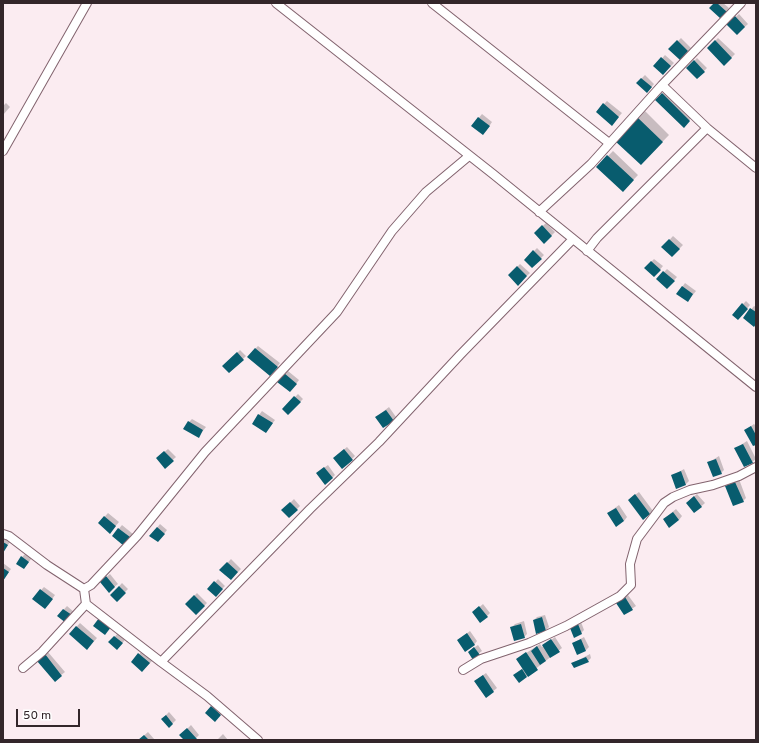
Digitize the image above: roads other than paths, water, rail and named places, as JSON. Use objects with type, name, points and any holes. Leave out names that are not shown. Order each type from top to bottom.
[{"type":"street","points":[[3,151],[87,3]]},
{"type":"street","points":[[276,3],[470,156],[756,387]]},
{"type":"street","points":[[432,3],[609,143]]},
{"type":"street","points":[[539,212],[591,164],[662,85],[741,3]]},
{"type":"street","points":[[662,85],[707,128],[756,168]]},
{"type":"street","points":[[587,251],[597,238],[707,128]]},
{"type":"street","points":[[84,589],[91,585],[137,536],[205,452],[336,312],[392,232],[426,192],[470,156]]},
{"type":"street","points":[[161,662],[310,509],[379,442],[573,239]]},
{"type":"street","points":[[463,670],[482,659],[530,643],[566,626],[624,593],[631,585],[630,564],[637,539],[664,503],[673,497],[690,490],[713,485],[739,476],[756,467]]},
{"type":"street","points":[[3,534],[9,536],[47,565],[84,589],[86,604],[207,696],[258,740]]},
{"type":"street","points":[[23,668],[42,652],[86,604]]}]
